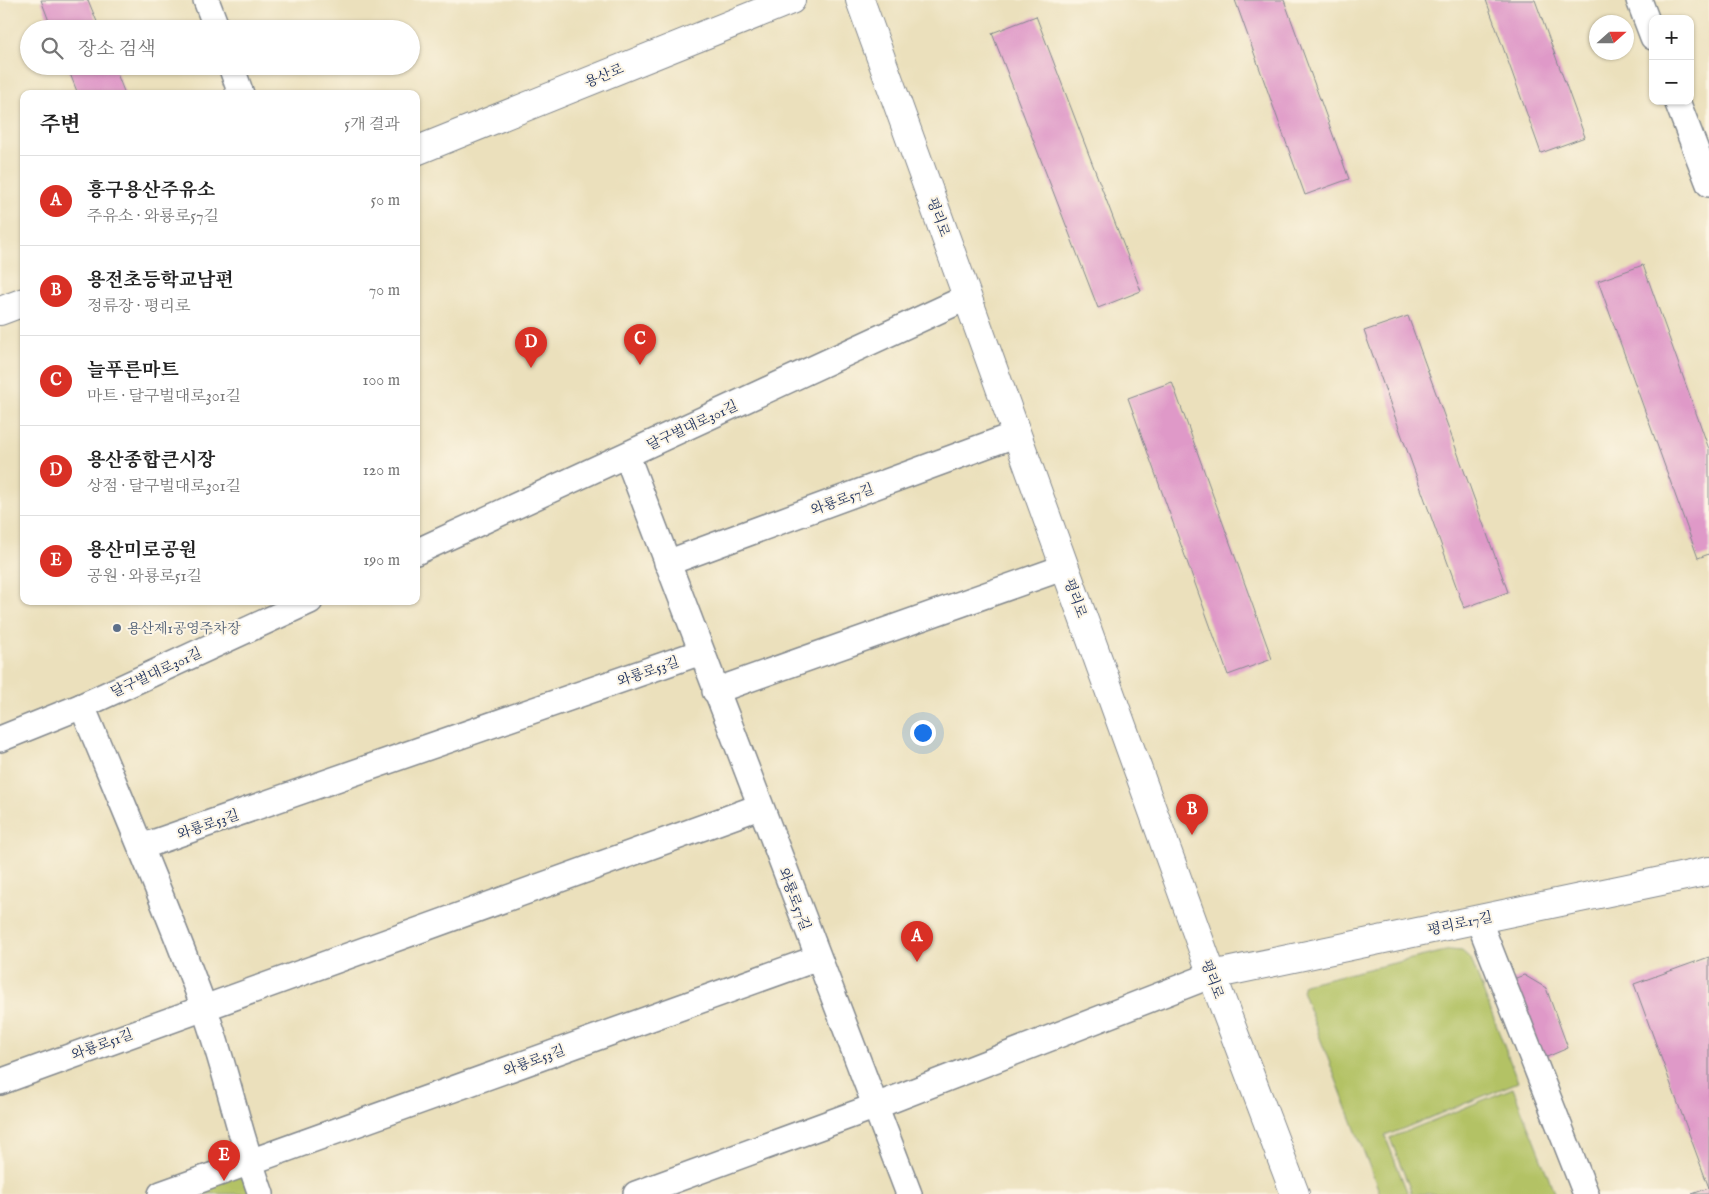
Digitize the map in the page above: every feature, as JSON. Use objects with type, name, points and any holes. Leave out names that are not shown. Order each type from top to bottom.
[{"type":"main road","name":"용산로","points":[[420,149],[792,0]]},
{"type":"main road","name":"평리로","points":[[860,0],[1212,975],[1295,1194]]},
{"type":"main road","points":[[0,311],[20,304]]},
{"type":"main road","name":"평리로17길","points":[[1212,975],[1709,871]]},
{"type":"street","points":[[206,0],[214,20]]},
{"type":"street","points":[[1639,0],[1649,26]]},
{"type":"street","points":[[234,75],[240,90]]},
{"type":"street","points":[[1679,105],[1709,184]]},
{"type":"street","name":"달구벌대로301길","points":[[420,550],[968,297]]},
{"type":"street","name":"와룡로57길","points":[[667,563],[1017,434]]},
{"type":"street","name":"와룡로57길","points":[[626,456],[876,1106],[908,1194]]},
{"type":"street","points":[[716,691],[1065,567]]},
{"type":"street","name":"달구벌대로301길","points":[[0,739],[82,706],[301,605]]},
{"type":"street","name":"와룡로53길","points":[[141,847],[701,652]]},
{"type":"street","points":[[82,706],[141,847],[204,1007],[249,1162],[261,1194]]},
{"type":"street","points":[[204,1007],[760,807]]},
{"type":"street","points":[[1478,919],[1586,1194]]},
{"type":"street","name":"와룡로53길","points":[[249,1162],[818,958]]},
{"type":"street","points":[[636,1194],[876,1106],[1212,975]]},
{"type":"street","name":"와룡로51길","points":[[0,1082],[204,1007]]},
{"type":"street","points":[[161,1194],[249,1162]]},
{"type":"green space","points":[[1450,950],[1462,951],[1471,959],[1518,1082],[1385,1136],[1408,1194],[1380,1194],[1302,991],[1304,984]]},
{"type":"green space","points":[[1513,1088],[1555,1194],[1412,1194],[1390,1138]]},
{"type":"green space","points":[[240,1168],[249,1194],[169,1194]]},
{"type":"building","points":[[41,0],[88,0],[96,20],[49,20]]},
{"type":"building","points":[[1235,0],[1284,0],[1349,179],[1305,195]]},
{"type":"building","points":[[1486,0],[1535,0],[1585,137],[1541,153]]},
{"type":"building","points":[[1036,16],[1141,291],[1098,308],[992,33]]},
{"type":"building","points":[[71,75],[118,75],[123,90],[76,90]]},
{"type":"building","points":[[1643,265],[1709,449],[1709,554],[1698,558],[1598,281]]},
{"type":"building","points":[[1408,316],[1508,592],[1464,608],[1364,331]]},
{"type":"building","points":[[1172,382],[1272,659],[1228,675],[1128,398]]},
{"type":"building","points":[[1709,957],[1709,1188],[1634,984]]},
{"type":"building","points":[[1524,975],[1546,988],[1568,1048],[1542,1059],[1511,980]]},
{"type":"building","points":[[1709,1188],[1709,1194],[1692,1194]]},
{"type":"place","name":"늘푸른마트","points":[[640,365]]},
{"type":"place","name":"용산종합큰시장","points":[[531,368]]},
{"type":"place","name":"용산제1공영주차장","points":[[117,628]]},
{"type":"place","name":"용전초등학교남편","points":[[1192,835]]},
{"type":"place","name":"흥구용산주유소","points":[[917,962]]},
{"type":"place","name":"용산미로공원","points":[[224,1181]]}]
